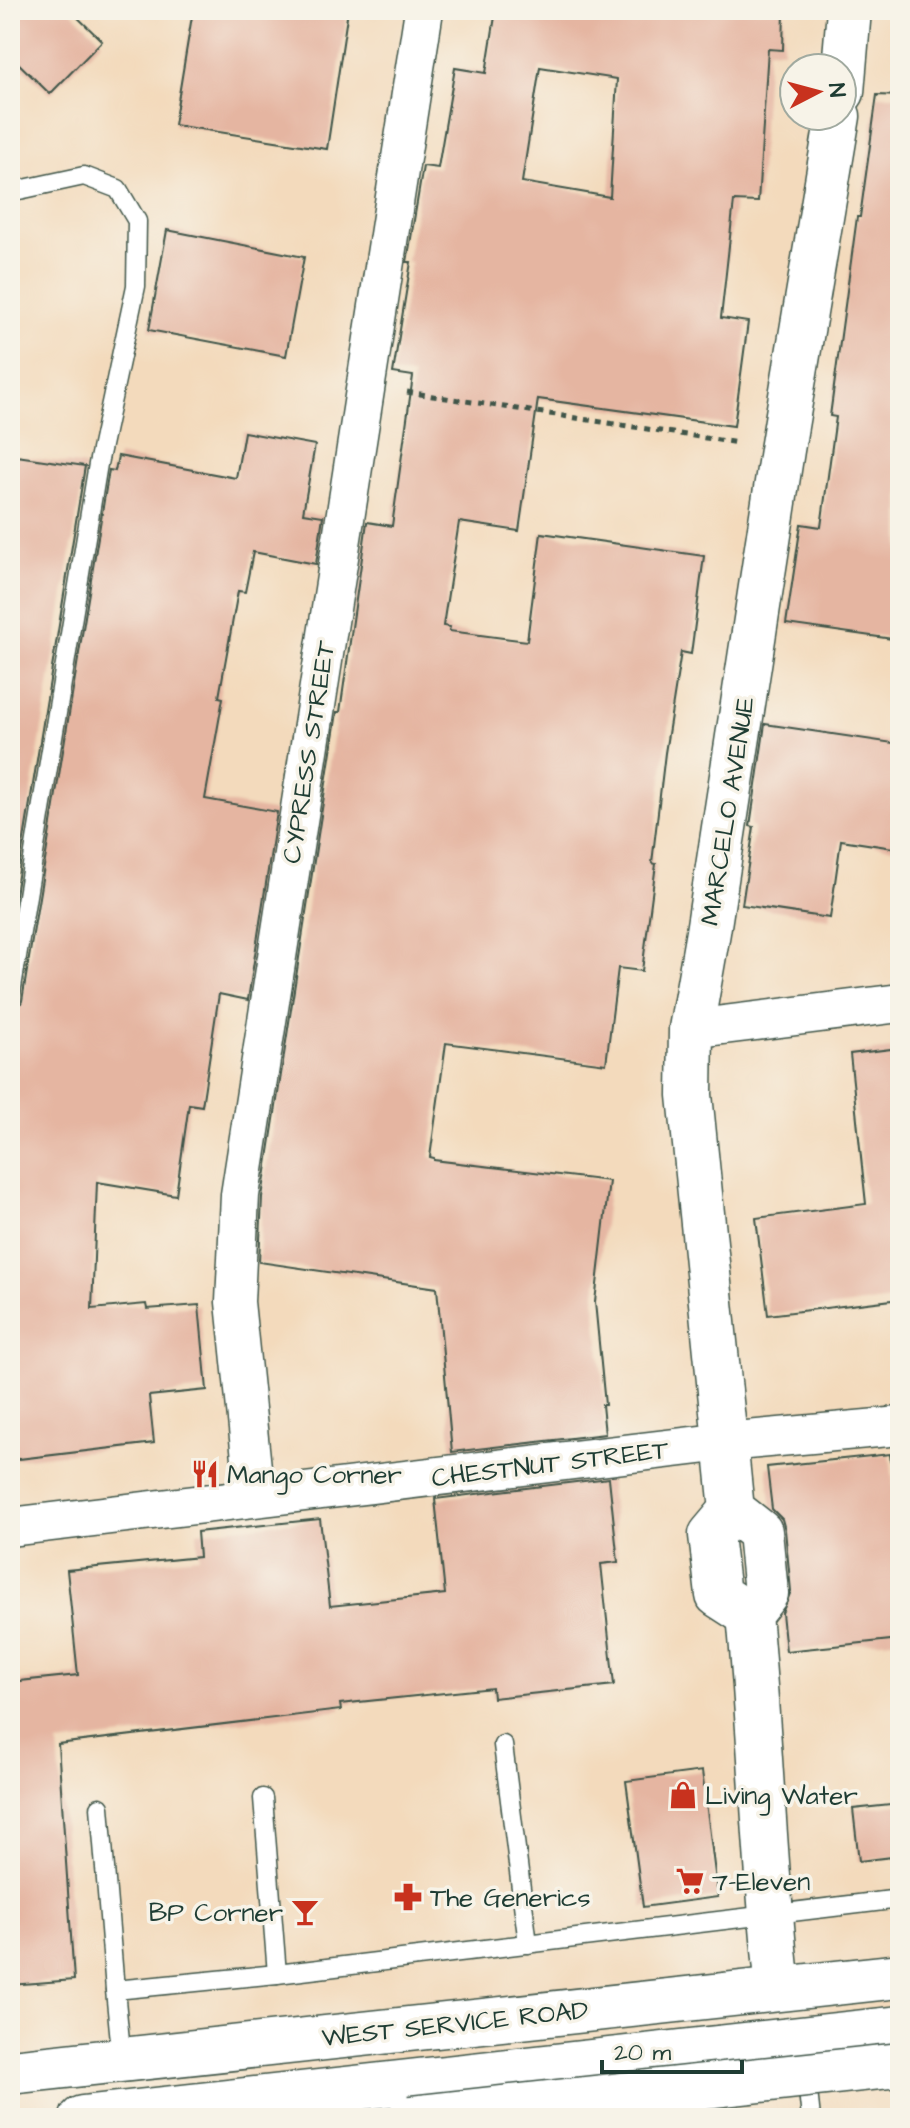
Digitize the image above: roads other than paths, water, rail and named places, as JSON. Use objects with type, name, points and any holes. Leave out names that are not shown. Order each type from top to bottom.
[{"type":"main road","points":[[845,52],[849,10]]},
{"type":"main road","name":"MARCELO AVENUE","points":[[778,1988],[749,1615],[766,1593],[760,1532],[732,1510],[690,1095],[691,1029],[835,132]]},
{"type":"main road","name":"WEST SERVICE ROAD","points":[[10,2072],[900,1976]]},
{"type":"main road","points":[[82,2118],[900,2028]]},
{"type":"main road","points":[[410,2118],[900,2065]]},
{"type":"street","name":"CYPRESS STREET","points":[[255,1497],[235,1302],[240,1195],[424,10]]},
{"type":"street","points":[[691,1029],[900,1003]]},
{"type":"street","name":"CHESTNUT STREET","points":[[10,1527],[725,1442],[900,1426]]},
{"type":"lane","points":[[10,192],[84,176],[118,189],[137,221],[136,286],[98,464],[10,999]]},
{"type":"lane","points":[[503,1745],[528,1944]]},
{"type":"lane","points":[[263,1798],[277,1974]]},
{"type":"lane","points":[[100,1807],[122,2061]]},
{"type":"lane","points":[[115,1990],[277,1974],[900,1899]]},
{"type":"lane","points":[[803,2038],[811,2118]]},
{"type":"place","name":"Mango Corner","points":[[205,1474]]},
{"type":"place","name":"Living Water","points":[[683,1795]]},
{"type":"place","name":"7-Eleven","points":[[690,1881]]},
{"type":"place","name":"The Generics","points":[[408,1897]]},
{"type":"place","name":"BP Corner","points":[[305,1912]]}]
